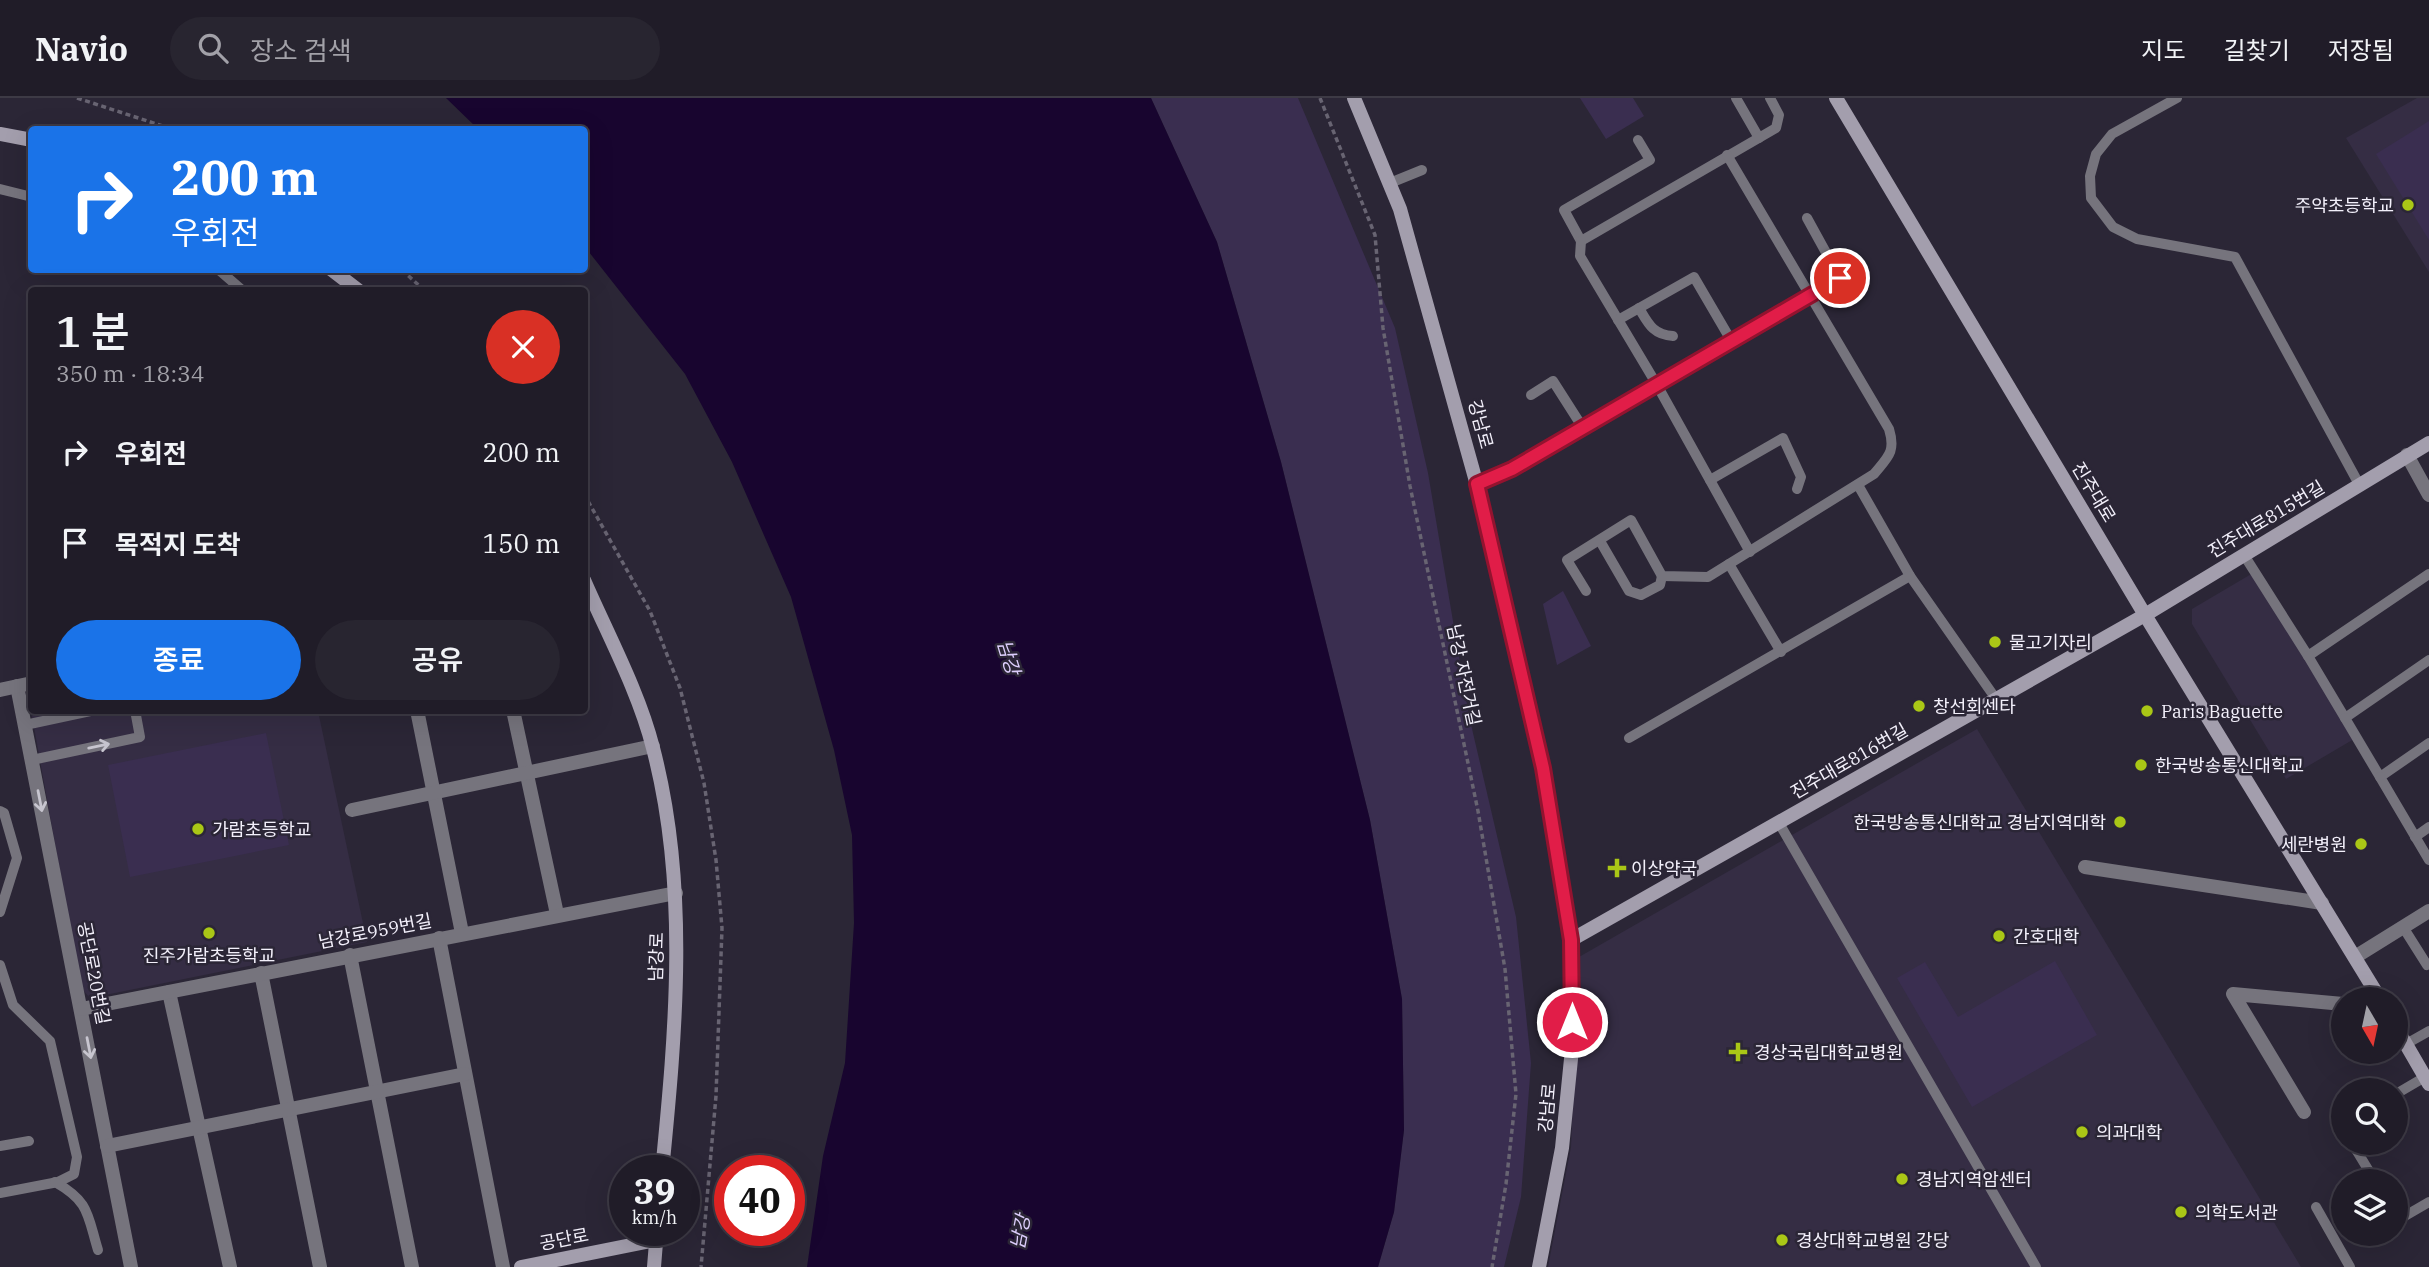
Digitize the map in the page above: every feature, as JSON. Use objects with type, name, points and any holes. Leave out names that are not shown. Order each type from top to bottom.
[{"type":"street","name":"강남로","points":[[1354,98],[1400,209],[1477,484],[1543,768],[1571,940],[1572,1049],[1562,1148],[1539,1267]]},
{"type":"street","name":"진주대로","points":[[1836,98],[2145,615],[2372,987]]},
{"type":"street","points":[[0,134],[28,139]]},
{"type":"street","points":[[336,273],[354,287]]},
{"type":"street","name":"진주대로815번길","points":[[2145,615],[2429,443]]},
{"type":"street","points":[[2407,455],[2429,495]]},
{"type":"street","name":"남강로","points":[[588,589],[639,706],[653,746],[670,829],[676,893],[670,1085],[663,1155]]},
{"type":"street","name":"진주대로816번길","points":[[1571,940],[2145,615]]},
{"type":"street","points":[[0,690],[24,685]]},
{"type":"street","name":"공단로20번길","points":[[24,685],[25,725],[131,1267]]},
{"type":"street","points":[[418,714],[462,933]]},
{"type":"street","points":[[514,714],[557,914]]},
{"type":"street","points":[[352,810],[653,746]]},
{"type":"street","points":[[2085,867],[2322,903]]},
{"type":"street","name":"남강로959번길","points":[[81,1009],[557,914],[676,893]]},
{"type":"street","points":[[2355,957],[2429,911]]},
{"type":"street","points":[[439,938],[503,1267]]},
{"type":"street","points":[[350,956],[412,1267]]},
{"type":"street","points":[[261,973],[320,1267]]},
{"type":"street","points":[[169,992],[230,1267]]},
{"type":"street","points":[[2304,1112],[2234,994],[2331,1002]]},
{"type":"street","points":[[2408,1048],[2427,1081]]},
{"type":"street","points":[[107,1146],[465,1074]]},
{"type":"street","name":"공단로","points":[[521,1267],[610,1246]]},
{"type":"street","points":[[654,1267],[655,1246]]},
{"type":"lane","points":[[1736,98],[1759,138]]},
{"type":"lane","points":[[1581,241],[1776,128],[1779,115],[1770,98]]},
{"type":"lane","points":[[2177,98],[2112,134],[2096,154],[2090,176],[2091,198],[2113,227],[2137,239],[2235,257],[2360,485]]},
{"type":"lane","points":[[1638,141],[1650,160],[1564,210],[1581,241],[1580,256],[1657,385],[1750,552]]},
{"type":"lane","points":[[1662,576],[1708,577],[1874,474],[1889,457],[1892,440],[1889,429],[1727,155]]},
{"type":"lane","points":[[1390,183],[1422,170]]},
{"type":"lane","points":[[0,189],[28,196]]},
{"type":"lane","points":[[1477,484],[1512,469],[1840,278],[1807,218]]},
{"type":"lane","points":[[222,273],[239,287]]},
{"type":"lane","points":[[1618,320],[1694,277],[1732,342]]},
{"type":"lane","points":[[1639,308],[1650,327],[1666,336],[1673,336]]},
{"type":"lane","points":[[1531,394],[1553,381],[1583,428]]},
{"type":"lane","points":[[1710,480],[1783,439],[1801,477],[1797,489]]},
{"type":"lane","points":[[1858,485],[1910,576],[1996,699]]},
{"type":"lane","points":[[1586,591],[1567,560],[1631,520],[1662,576],[1660,585],[1641,595],[1629,591],[1600,541]]},
{"type":"lane","points":[[2244,555],[2308,656],[2429,860]]},
{"type":"lane","points":[[1729,564],[1780,652]]},
{"type":"lane","points":[[2308,656],[2429,574]]},
{"type":"lane","points":[[1629,738],[1910,576]]},
{"type":"lane","points":[[2345,718],[2429,660]]},
{"type":"lane","points":[[25,725],[76,714]]},
{"type":"lane","points":[[32,760],[140,737],[136,714]]},
{"type":"lane","points":[[2380,777],[2429,743]]},
{"type":"lane","points":[[0,811],[5,813],[17,858],[0,912]]},
{"type":"lane","points":[[1779,823],[2036,1267]]},
{"type":"lane","points":[[2415,836],[2429,827]]},
{"type":"lane","points":[[2403,927],[2427,965],[2429,964]]},
{"type":"lane","points":[[0,965],[13,1005],[50,1041],[77,1157],[74,1174],[55,1182],[0,1194]]},
{"type":"lane","points":[[2408,1043],[2429,1031]]},
{"type":"lane","points":[[2408,1089],[2427,1081]]},
{"type":"lane","points":[[0,1146],[29,1141]]},
{"type":"lane","points":[[55,1182],[72,1192],[83,1203],[98,1250]]},
{"type":"lane","points":[[2408,1214],[2429,1202]]},
{"type":"lane","points":[[2316,1206],[2350,1267]]},
{"type":"path","points":[[77,98],[163,126]]},
{"type":"path","name":"남강 자전거길","points":[[1320,98],[1374,235],[1382,328],[1410,486],[1478,811],[1505,969],[1516,1094],[1506,1184],[1492,1267]]},
{"type":"path","points":[[405,273],[421,287]]},
{"type":"shaded area","points":[[1151,98],[1298,98],[1395,328],[1428,473],[1469,716],[1516,917],[1531,1063],[1521,1197],[1504,1267],[1378,1267],[1394,1212],[1404,1130],[1402,999],[1370,820],[1281,462],[1217,242]]},
{"type":"shaded area","points":[[1580,98],[1633,98],[1644,116],[1606,139]]},
{"type":"shaded area","name":"주약초등학교","points":[[2417,98],[2429,98],[2429,272],[2346,138]]},
{"type":"shaded area","points":[[2429,121],[2429,240],[2376,154]]},
{"type":"shaded area","points":[[2253,573],[2354,739],[2286,779],[2192,624],[2192,609]]},
{"type":"shaded area","points":[[1563,591],[1591,646],[1557,665],[1543,604]]},
{"type":"shaded area","name":"가람초등학교","points":[[319,714],[367,942],[90,998],[81,988],[32,716]]},
{"type":"shaded area","points":[[1977,729],[2301,1267],[1548,1267],[1571,1147],[1579,957]]},
{"type":"shaded area","points":[[266,733],[289,845],[130,877],[108,765]]},
{"type":"shaded area","points":[[2055,961],[2097,1035],[1972,1107],[1897,978],[1925,962],[1958,1017]]},
{"type":"water","name":"남강","points":[[446,98],[1151,98],[1217,242],[1281,462],[1370,820],[1402,999],[1404,1130],[1394,1212],[1378,1267],[807,1267],[823,1156],[845,1063],[854,923],[852,835],[834,750],[791,597],[732,462],[685,374],[588,251],[588,126],[475,126]]},
{"type":"place","name":"주약초등학교","points":[[2408,205]]},
{"type":"place","name":"물고기자리","points":[[1995,642]]},
{"type":"place","name":"창선회센타","points":[[1919,706]]},
{"type":"place","name":"Paris Baguette","points":[[2147,711]]},
{"type":"place","name":"한국방송통신대학교","points":[[2141,765]]},
{"type":"place","name":"한국방송통신대학교 경남지역대학","points":[[2120,822]]},
{"type":"place","name":"가람초등학교","points":[[198,829]]},
{"type":"place","name":"세란병원","points":[[2361,844]]},
{"type":"place","name":"이상약국","points":[[1617,868]]},
{"type":"place","name":"진주가람초등학교","points":[[209,933]]},
{"type":"place","name":"간호대학","points":[[1999,936]]},
{"type":"place","name":"경상국립대학교병원","points":[[1738,1052]]},
{"type":"place","name":"의과대학","points":[[2082,1132]]},
{"type":"place","name":"경남지역암센터","points":[[1902,1179]]},
{"type":"place","name":"의학도서관","points":[[2181,1212]]},
{"type":"place","name":"경상대학교병원 강당","points":[[1782,1240]]},
{"type":"route","points":[[1572,1022],[1571,940],[1543,768],[1477,484],[1512,469],[1840,278]]}]
